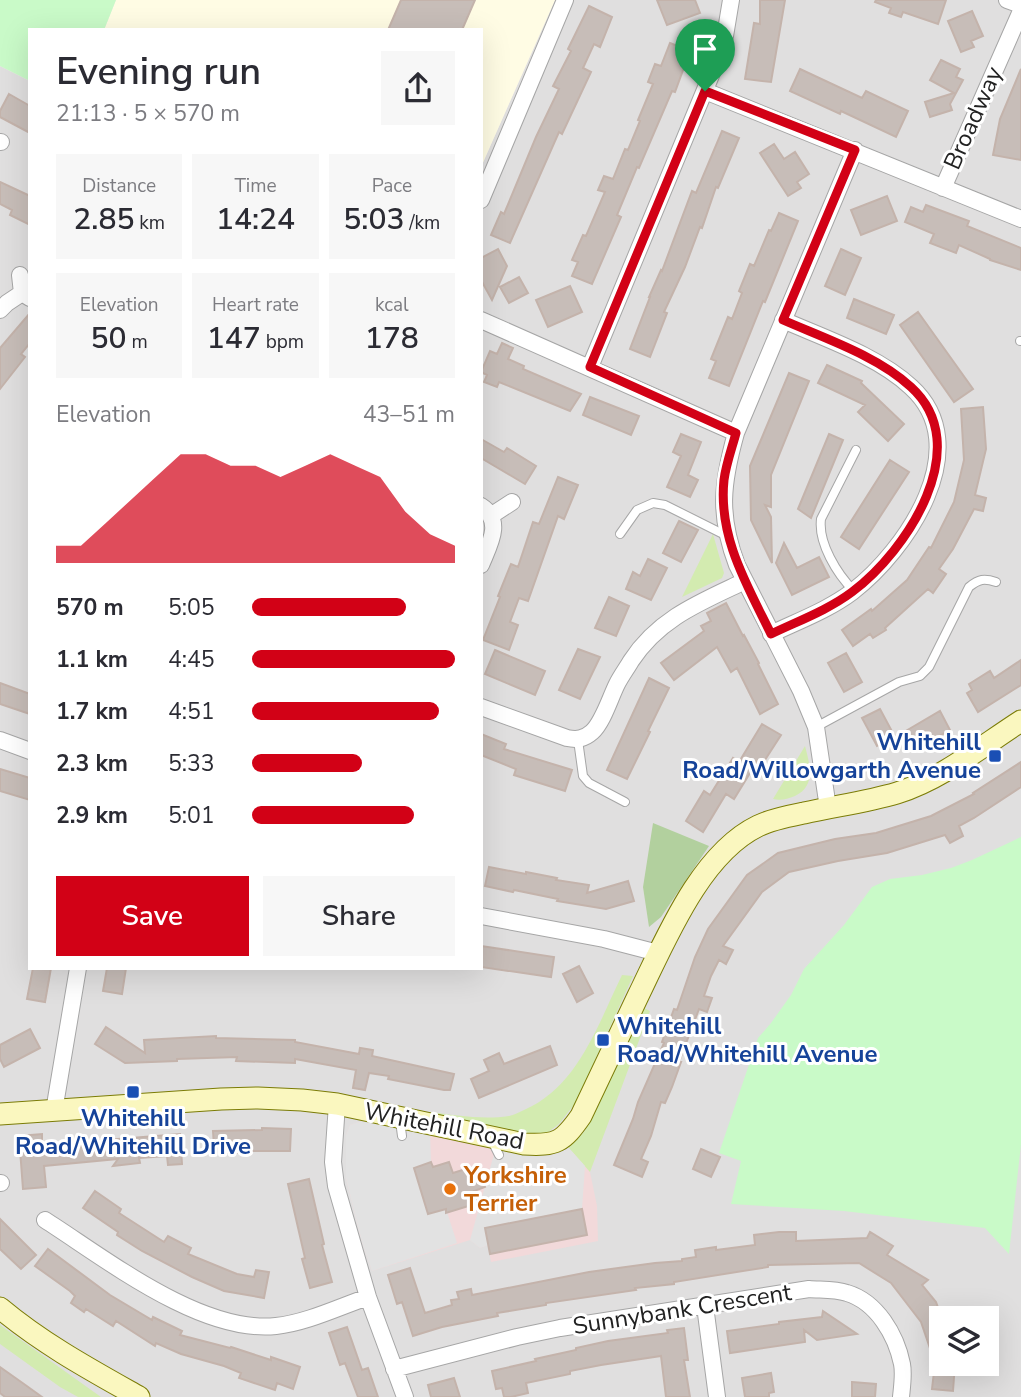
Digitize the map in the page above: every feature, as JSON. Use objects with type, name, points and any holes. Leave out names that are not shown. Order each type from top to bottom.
[{"type":"street","points":[[486,174],[565,0]]},
{"type":"street","points":[[590,367],[705,91],[722,46],[731,0]]},
{"type":"street","points":[[1007,0],[1021,5]]},
{"type":"street","name":"Broadway","points":[[943,188],[1021,11]]},
{"type":"street","points":[[705,91],[1021,219]]},
{"type":"street","points":[[828,808],[816,727],[730,546],[724,523],[724,479],[736,433],[855,150]]},
{"type":"street","points":[[0,310],[7,303],[26,295],[20,275]]},
{"type":"street","points":[[771,634],[828,607],[874,573],[913,523],[926,499],[937,459],[938,442],[929,408],[913,388],[894,373],[878,363],[783,320]]},
{"type":"street","points":[[483,321],[736,433]]},
{"type":"street","points":[[483,560],[494,524],[486,510],[512,502]]},
{"type":"street","points":[[483,707],[552,734],[578,740],[594,730],[623,674],[653,635],[670,619],[745,581]]},
{"type":"street","name":"Whitehill Road","points":[[0,1114],[220,1099],[302,1100],[337,1104],[401,1127],[494,1146],[524,1144],[554,1147],[581,1116],[658,953],[690,894],[721,853],[738,837],[781,817],[883,797],[912,788],[946,770],[1021,721]]},
{"type":"street","points":[[0,740],[28,750]]},
{"type":"street","points":[[483,916],[604,939],[658,953]]},
{"type":"street","points":[[54,1111],[78,970]]},
{"type":"street","points":[[337,1104],[335,1186],[348,1212],[368,1297],[405,1397]]},
{"type":"street","points":[[46,1220],[172,1299],[200,1312],[239,1324],[276,1326],[368,1297]]},
{"type":"street","name":"Sunnybank Crescent","points":[[394,1369],[559,1328],[808,1289],[829,1290],[859,1298],[876,1311],[885,1323],[903,1366],[901,1397]]},
{"type":"street","points":[[705,1306],[717,1397]]},
{"type":"street","points":[[0,1308],[56,1348],[136,1396]]},
{"type":"lane","points":[[853,591],[837,570],[820,527],[821,519],[856,450]]},
{"type":"lane","points":[[620,534],[637,510],[653,503],[666,505],[727,536]]},
{"type":"lane","points":[[816,727],[899,682],[920,676],[929,667],[969,587],[978,580],[996,582]]},
{"type":"lane","points":[[578,740],[583,776],[589,783],[625,802]]},
{"type":"shaded area","points":[[116,0],[555,0],[483,162],[483,28],[105,28]]},
{"type":"shaded area","points":[[555,0],[1021,0],[1021,1397],[0,1397],[0,66],[28,80],[28,970],[483,970],[483,162]]},
{"type":"shaded area","points":[[362,1121],[551,1152],[568,1147],[590,1172],[597,1206],[598,1241],[491,1262],[488,1245],[480,1248],[470,1240],[372,1271],[346,1178],[346,1135],[350,1125]]},
{"type":"shaded area","points":[[362,1121],[430,1132],[431,1162],[414,1169],[428,1214],[446,1209],[457,1243],[372,1271],[346,1178],[346,1135],[350,1125]]},
{"type":"shaded area","points":[[496,1147],[551,1152],[568,1147],[585,1166],[582,1209],[486,1228],[488,1245],[480,1248],[470,1240]]},
{"type":"green space","points":[[0,0],[116,0],[105,28],[28,28],[28,80],[0,66]]},
{"type":"green space","points":[[713,534],[724,573],[722,578],[682,597]]},
{"type":"green space","points":[[805,746],[810,768],[806,787],[795,796],[773,799]]},
{"type":"green space","points":[[653,823],[709,846],[661,917],[649,927],[643,887]]},
{"type":"green space","points":[[1021,837],[1021,1144],[1009,1254],[985,1228],[844,1211],[731,1204],[741,1161],[719,1153],[758,1038],[791,995],[804,969],[844,925],[872,887],[890,879],[951,868]]},
{"type":"green space","points":[[622,975],[633,976],[576,1102],[559,1124],[547,1133],[526,1134],[429,1112],[479,1117],[509,1116],[543,1100],[559,1086],[584,1052]]},
{"type":"green space","points":[[644,1008],[650,1011],[590,1172],[568,1147],[584,1132]]},
{"type":"green space","points":[[0,1325],[101,1397],[78,1397],[60,1387],[0,1344]]},
{"type":"building","points":[[401,0],[475,0],[463,28],[389,28]]},
{"type":"building","points":[[657,0],[695,0],[700,13],[667,25]]},
{"type":"building","points":[[760,0],[785,0],[771,82],[745,79],[754,23],[760,24]]},
{"type":"building","points":[[946,0],[938,24],[903,12],[901,17],[889,13],[891,8],[875,2]]},
{"type":"building","points":[[589,6],[612,17],[600,47],[594,44],[583,68],[591,72],[562,134],[559,132],[510,243],[491,235],[501,212],[504,214],[559,89],[553,86]]},
{"type":"building","points":[[972,11],[983,36],[971,41],[974,47],[961,52],[948,21]]},
{"type":"building","points":[[670,43],[690,51],[675,92],[672,91],[639,168],[637,167],[617,215],[621,217],[592,284],[572,276],[578,262],[572,260],[583,235],[586,236],[605,192],[598,190],[604,176],[613,179],[625,149],[628,150],[653,84],[648,82],[655,64],[661,66]]},
{"type":"building","points":[[941,60],[960,69],[956,77],[963,80],[950,104],[952,110],[930,117],[925,102],[954,93],[930,80]]},
{"type":"building","points":[[800,69],[862,98],[866,91],[908,111],[896,137],[790,91]]},
{"type":"building","points":[[1021,69],[1021,160],[993,155],[1000,119]]},
{"type":"building","points":[[9,94],[28,105],[28,132],[0,117],[0,111]]},
{"type":"building","points":[[722,131],[739,138],[664,312],[667,313],[650,357],[630,349],[692,191],[696,193]]},
{"type":"building","points":[[774,144],[784,159],[795,152],[809,174],[797,182],[801,188],[788,196],[760,153]]},
{"type":"building","points":[[0,182],[28,195],[28,224],[10,215],[12,210],[0,204]]},
{"type":"building","points":[[887,196],[897,221],[861,235],[851,210]]},
{"type":"building","points":[[926,205],[969,221],[967,226],[1021,248],[1021,270],[990,260],[959,245],[956,253],[930,243],[934,234],[905,222],[911,207],[923,212]]},
{"type":"building","points":[[779,213],[798,221],[729,386],[709,378],[716,361],[711,359],[728,317],[732,319],[750,264],[754,266]]},
{"type":"building","points":[[498,249],[507,266],[492,300],[483,284],[483,257]]},
{"type":"building","points":[[841,249],[861,258],[845,295],[825,286]]},
{"type":"building","points":[[519,277],[528,293],[509,303],[500,287]]},
{"type":"building","points":[[570,286],[582,312],[548,327],[536,300]]},
{"type":"building","points":[[854,299],[894,315],[886,334],[847,318]]},
{"type":"building","points":[[918,312],[973,389],[954,402],[900,325]]},
{"type":"building","points":[[28,315],[28,345],[21,354],[25,357],[0,389],[0,348]]},
{"type":"building","points":[[502,343],[513,348],[508,359],[524,366],[523,369],[581,394],[570,411],[499,382],[497,387],[484,382],[487,375],[483,373],[483,367],[490,351],[497,354]]},
{"type":"building","points":[[827,365],[862,381],[861,383],[904,424],[888,441],[858,412],[865,405],[818,383]]},
{"type":"building","points":[[789,373],[809,381],[771,475],[771,507],[765,505],[771,517],[772,563],[751,520],[750,466]]},
{"type":"building","points":[[590,397],[639,416],[631,435],[583,415]]},
{"type":"building","points":[[983,407],[986,449],[975,495],[986,498],[983,511],[974,509],[939,569],[946,574],[933,593],[928,589],[885,628],[886,630],[873,638],[870,634],[853,646],[842,630],[871,609],[872,611],[907,580],[929,547],[931,548],[954,502],[964,460],[961,409]]},
{"type":"building","points":[[681,434],[701,442],[688,475],[698,480],[690,497],[667,487],[681,456],[673,452]]},
{"type":"building","points":[[829,434],[843,440],[811,518],[798,509]]},
{"type":"building","points":[[483,440],[504,452],[507,448],[536,466],[525,484],[483,459]]},
{"type":"building","points":[[890,460],[909,472],[859,549],[841,537]]},
{"type":"building","points":[[558,477],[578,485],[564,519],[558,516],[528,601],[519,598],[510,622],[518,625],[509,650],[483,640],[511,564],[518,567],[533,522],[539,524]]},
{"type":"building","points":[[679,521],[698,530],[681,562],[663,553]]},
{"type":"building","points":[[784,543],[797,568],[819,557],[829,577],[792,595],[776,563]]},
{"type":"building","points":[[648,559],[667,568],[651,600],[626,589],[633,572],[640,576]]},
{"type":"building","points":[[609,597],[629,606],[616,636],[595,628]]},
{"type":"building","points":[[726,603],[778,704],[760,714],[737,668],[731,672],[717,647],[674,680],[661,663],[704,631],[701,626],[711,621],[707,613]]},
{"type":"building","points":[[578,649],[600,657],[580,699],[559,690]]},
{"type":"building","points":[[495,650],[545,671],[535,695],[485,674]]},
{"type":"building","points":[[846,653],[862,682],[844,692],[828,663]]},
{"type":"building","points":[[1021,660],[1021,685],[978,712],[967,693],[972,690],[969,684],[990,671],[994,678]]},
{"type":"building","points":[[649,678],[669,688],[627,779],[607,770]]},
{"type":"building","points":[[0,683],[28,693],[28,713],[0,704]]},
{"type":"building","points":[[880,709],[895,737],[877,746],[862,718]]},
{"type":"building","points":[[940,711],[950,730],[914,750],[904,732]]},
{"type":"building","points":[[762,724],[781,735],[763,763],[758,760],[734,799],[726,794],[703,832],[686,821],[704,791],[710,795],[733,758],[739,762]]},
{"type":"building","points":[[483,735],[506,744],[504,749],[572,770],[565,791],[514,775],[516,769],[483,756]]},
{"type":"building","points":[[1021,762],[1021,787],[959,826],[963,836],[950,843],[945,835],[887,853],[789,872],[762,892],[723,946],[733,950],[726,964],[719,960],[711,976],[704,996],[712,998],[707,1012],[699,1009],[672,1087],[665,1103],[661,1102],[641,1159],[648,1162],[642,1177],[614,1165],[664,1043],[662,1042],[674,1009],[677,1010],[695,957],[708,929],[747,875],[778,853],[835,839],[876,833],[931,816],[974,794]]},
{"type":"building","points":[[0,769],[28,777],[28,799],[0,791]]},
{"type":"building","points":[[489,867],[589,885],[587,893],[628,881],[634,901],[606,909],[485,886]]},
{"type":"building","points":[[483,946],[554,957],[551,977],[483,967]]},
{"type":"building","points":[[579,966],[593,993],[577,1002],[563,974]]},
{"type":"building","points":[[33,970],[51,970],[45,1002],[27,999]]},
{"type":"building","points":[[107,970],[126,970],[122,994],[103,991]]},
{"type":"building","points":[[106,1027],[145,1053],[144,1040],[216,1036],[295,1040],[359,1054],[360,1048],[373,1050],[372,1056],[454,1074],[450,1090],[444,1090],[369,1073],[365,1090],[353,1088],[356,1070],[295,1059],[295,1063],[236,1061],[237,1057],[125,1063],[95,1044]]},
{"type":"building","points":[[30,1029],[40,1048],[4,1067],[0,1059],[0,1045]]},
{"type":"building","points":[[550,1046],[557,1065],[479,1098],[471,1079],[489,1071],[484,1060],[499,1053],[504,1064]]},
{"type":"building","points":[[291,1129],[290,1151],[221,1153],[221,1145],[214,1146],[213,1131]]},
{"type":"building","points":[[42,1134],[42,1145],[180,1134],[182,1164],[168,1165],[167,1156],[139,1158],[140,1163],[113,1166],[118,1159],[44,1166],[46,1187],[23,1189],[19,1136]]},
{"type":"building","points":[[701,1149],[720,1157],[711,1177],[693,1169]]},
{"type":"building","name":"Yorkshire Terrier","points":[[431,1162],[433,1167],[449,1162],[453,1173],[469,1168],[471,1176],[481,1173],[485,1187],[474,1191],[478,1203],[446,1213],[446,1209],[428,1214],[414,1168]]},
{"type":"building","points":[[309,1179],[332,1282],[310,1288],[288,1184]]},
{"type":"building","points":[[95,1191],[121,1209],[119,1213],[164,1242],[168,1236],[191,1248],[188,1254],[237,1274],[254,1277],[256,1270],[269,1272],[264,1298],[224,1291],[142,1251],[83,1208]]},
{"type":"building","points":[[582,1209],[587,1235],[490,1254],[485,1228]]},
{"type":"building","points":[[0,1219],[36,1255],[21,1269],[0,1249]]},
{"type":"building","points":[[796,1232],[796,1241],[867,1238],[870,1232],[893,1246],[887,1255],[928,1280],[922,1285],[936,1302],[937,1306],[929,1306],[929,1345],[921,1322],[891,1283],[859,1263],[768,1265],[674,1284],[546,1303],[413,1336],[402,1302],[397,1304],[388,1275],[410,1268],[425,1313],[452,1305],[451,1300],[459,1299],[457,1292],[471,1289],[472,1295],[589,1272],[682,1261],[696,1257],[695,1250],[755,1245],[754,1235]]},
{"type":"building","points":[[48,1249],[110,1295],[152,1320],[153,1317],[182,1331],[180,1335],[271,1360],[271,1357],[300,1367],[293,1389],[277,1383],[275,1390],[239,1378],[241,1373],[156,1343],[155,1346],[116,1321],[113,1326],[86,1309],[84,1312],[71,1303],[75,1296],[70,1291],[35,1266]]},
{"type":"building","points":[[823,1311],[857,1334],[817,1340],[804,1330],[805,1342],[730,1353],[727,1331],[822,1317]]},
{"type":"building","points":[[347,1327],[362,1370],[368,1368],[378,1397],[358,1397],[345,1363],[340,1365],[329,1333]]},
{"type":"building","points":[[684,1328],[688,1360],[684,1360],[690,1397],[666,1397],[661,1356],[570,1371],[570,1374],[526,1383],[528,1393],[511,1397],[504,1397],[502,1388],[496,1389],[492,1371],[576,1348]]},
{"type":"building","points":[[0,1367],[42,1397],[5,1397],[0,1393]]},
{"type":"building","points":[[771,1373],[774,1392],[769,1393],[769,1397],[745,1397],[742,1378]]},
{"type":"building","points":[[934,1376],[954,1376],[953,1391],[932,1389]]},
{"type":"building","points":[[454,1378],[460,1397],[431,1397],[428,1385]]},
{"type":"building","points":[[852,1382],[876,1384],[875,1397],[852,1397]]},
{"type":"place","name":"Whitehill Road/Willowgarth Avenue","points":[[995,756]]},
{"type":"place","name":"Whitehill Road/Whitehill Avenue","points":[[603,1040]]},
{"type":"place","name":"Whitehill Road/Whitehill Drive","points":[[133,1092]]},
{"type":"place","name":"Yorkshire Terrier","points":[[450,1189]]},
{"type":"route","points":[[705,91],[855,150],[783,320],[878,363],[894,373],[913,388],[929,408],[938,442],[937,459],[926,499],[913,523],[874,573],[828,607],[771,634],[737,565],[724,523],[724,479],[736,433],[590,367],[705,91]]}]
